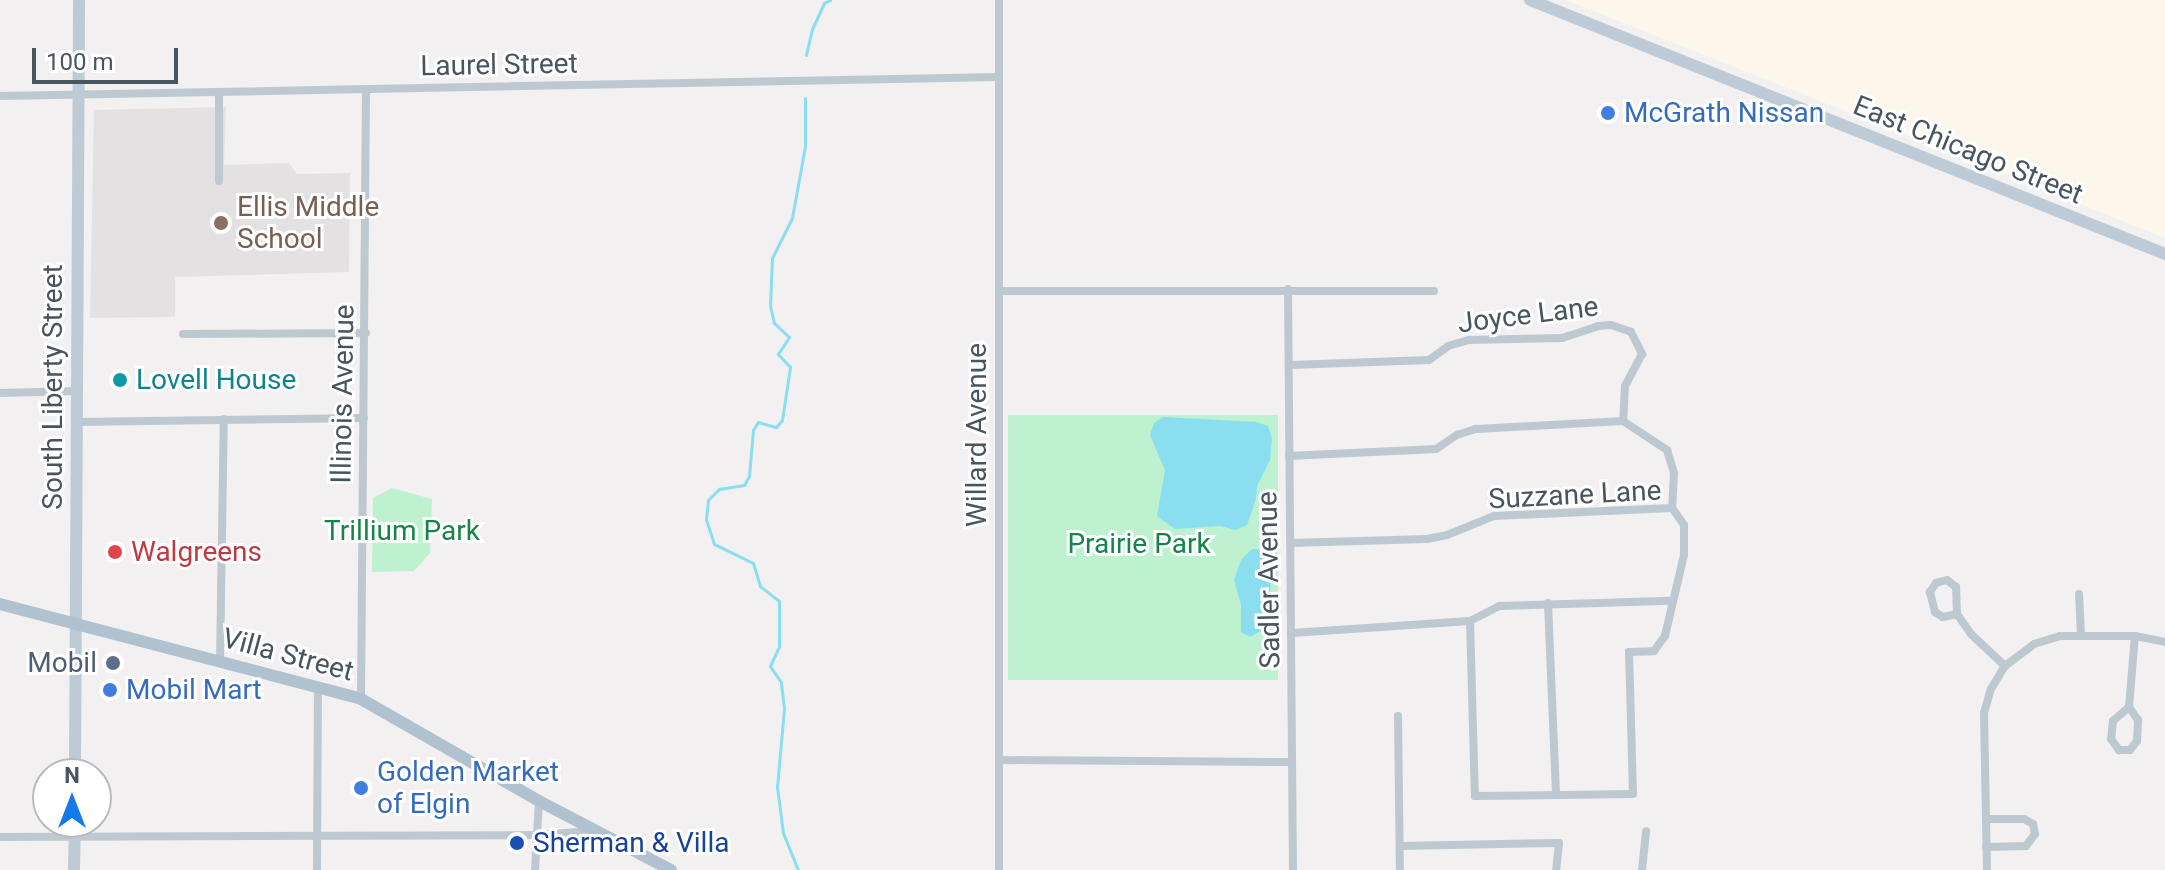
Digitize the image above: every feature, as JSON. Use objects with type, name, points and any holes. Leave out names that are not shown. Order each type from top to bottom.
[{"type":"main road","name":"South Liberty Street","points":[[75,758],[79,0]]},
{"type":"main road","name":"East Chicago Street","points":[[1530,0],[2165,254]]},
{"type":"main road","name":"Villa Street","points":[[0,604],[361,699],[593,831],[671,870]]},
{"type":"main road","points":[[74,870],[75,838]]},
{"type":"street","name":"Willard Avenue","points":[[999,0],[999,870]]},
{"type":"street","name":"Laurel Street","points":[[0,96],[999,77]]},
{"type":"street","name":"Illinois Avenue","points":[[361,699],[366,89]]},
{"type":"street","points":[[219,93],[219,181]]},
{"type":"street","name":"Sadler Avenue","points":[[1288,289],[1293,870]]},
{"type":"street","points":[[999,291],[1434,291]]},
{"type":"street","name":"Joyce Lane","points":[[1290,365],[1429,360],[1448,346],[1469,340],[1562,338],[1611,325],[1631,332],[1642,354],[1625,386],[1623,421]]},
{"type":"street","points":[[183,334],[366,333]]},
{"type":"street","points":[[0,393],[77,391]]},
{"type":"street","points":[[77,422],[364,418]]},
{"type":"street","points":[[220,662],[224,419]]},
{"type":"street","points":[[1289,456],[1436,449],[1457,435],[1476,429],[1623,421],[1667,450],[1674,473],[1672,508]]},
{"type":"street","name":"Suzzane Lane","points":[[1291,543],[1427,539],[1447,535],[1494,516],[1672,508],[1684,525],[1684,555],[1665,636],[1654,651],[1629,652],[1633,794],[1556,795]]},
{"type":"street","points":[[1957,614],[1943,617],[1935,612],[1930,592],[1936,583],[1947,580],[1956,587],[1957,614],[1971,634],[2005,666]]},
{"type":"street","points":[[2079,594],[2081,635]]},
{"type":"street","points":[[1292,633],[1470,621],[1499,606],[1672,601]]},
{"type":"street","points":[[1470,621],[1475,796],[1556,795],[1548,603]]},
{"type":"street","points":[[1987,870],[1984,713],[1991,689],[2005,666],[2034,644],[2060,636],[2135,636],[2165,642]]},
{"type":"street","points":[[2129,707],[2113,721],[2111,739],[2119,750],[2130,750],[2137,741],[2138,720],[2129,707],[2135,636]]},
{"type":"street","points":[[317,870],[318,689]]},
{"type":"street","points":[[1398,716],[1400,870]]},
{"type":"street","points":[[999,760],[1292,762]]},
{"type":"street","points":[[535,870],[539,801]]},
{"type":"street","points":[[1986,819],[2024,819],[2033,824],[2035,834],[2026,846],[1986,847]]},
{"type":"street","points":[[112,836],[535,835],[593,831]]},
{"type":"street","points":[[1642,870],[1646,831]]},
{"type":"street","points":[[0,837],[32,837]]},
{"type":"street","points":[[1400,846],[1559,843],[1556,870]]},
{"type":"shaded area","points":[[1566,0],[2165,0],[2165,238],[2148,231]]},
{"type":"shaded area","name":"Ellis Middle School","points":[[226,107],[224,165],[289,163],[297,174],[350,173],[349,272],[175,277],[175,317],[90,318],[94,110]]},
{"type":"green space","name":"Prairie Park","points":[[1008,415],[1278,415],[1278,680],[1008,680]]},
{"type":"green space","name":"Trillium Park","points":[[392,488],[432,499],[430,553],[414,571],[372,572],[373,498]]},
{"type":"water","points":[[1163,417],[1256,422],[1268,426],[1272,438],[1270,460],[1257,486],[1247,525],[1236,530],[1220,526],[1175,529],[1157,516],[1165,470],[1150,435],[1154,423]]},
{"type":"water","points":[[1252,549],[1263,550],[1272,573],[1267,621],[1261,631],[1250,637],[1241,632],[1241,605],[1234,580],[1241,560]]},
{"type":"waterway","points":[[806,55],[812,29],[824,3],[830,0]]},
{"type":"waterway","points":[[798,870],[783,833],[777,787],[784,708],[781,682],[770,666],[779,647],[779,601],[760,586],[753,563],[714,544],[706,519],[708,500],[719,489],[744,485],[749,476],[753,430],[758,422],[776,427],[782,420],[790,367],[778,354],[789,337],[774,323],[770,306],[772,258],[792,218],[805,146],[805,98]]},
{"type":"place","name":"McGrath Nissan","points":[[1608,113]]},
{"type":"place","name":"Ellis Middle School","points":[[221,223]]},
{"type":"place","name":"Lovell House","points":[[120,380]]},
{"type":"place","name":"Walgreens","points":[[115,552]]},
{"type":"place","name":"Mobil","points":[[113,663]]},
{"type":"place","name":"Mobil Mart","points":[[110,690]]},
{"type":"place","name":"Golden Market of Elgin","points":[[361,788]]},
{"type":"place","name":"Sherman & Villa","points":[[517,843]]}]
